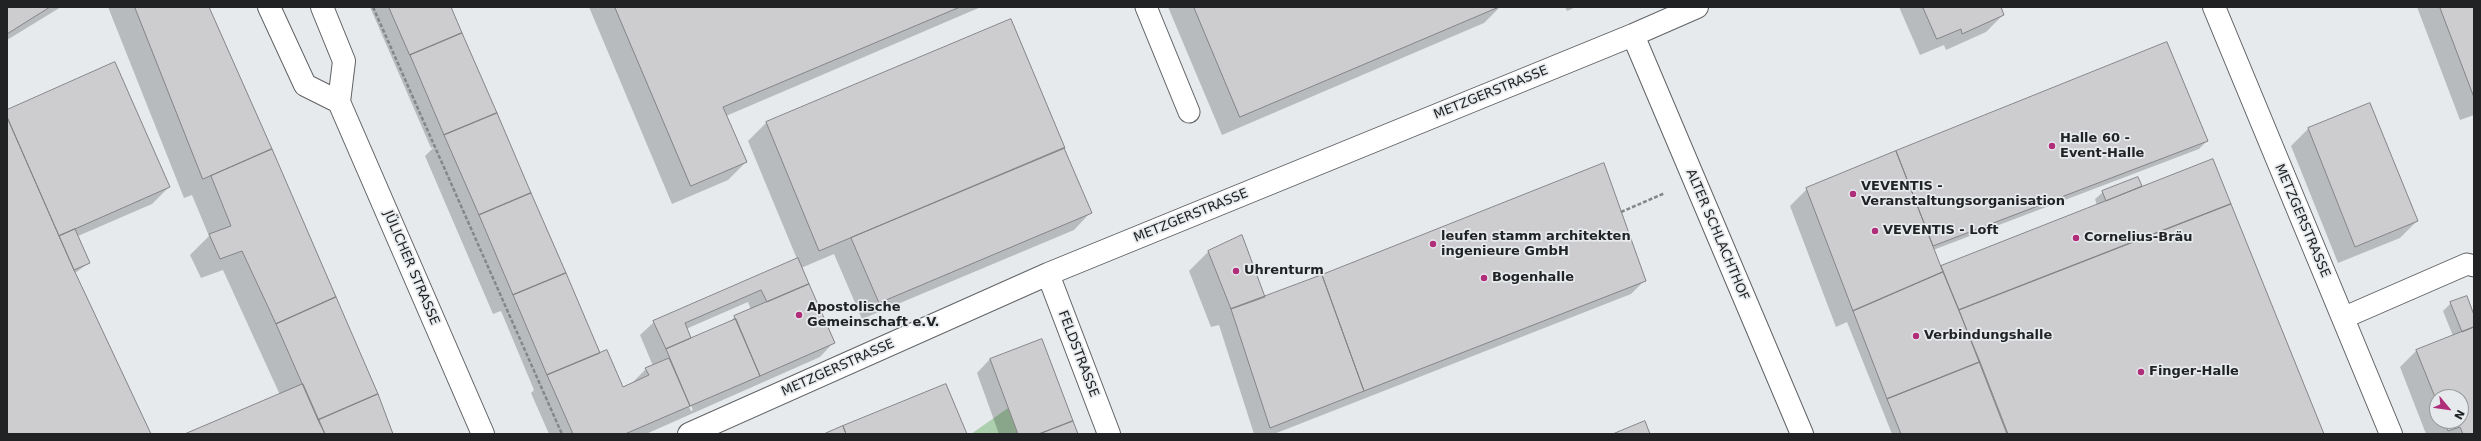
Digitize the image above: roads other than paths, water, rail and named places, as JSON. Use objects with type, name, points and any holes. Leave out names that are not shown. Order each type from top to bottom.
[{"type":"street","points":[[269,7],[305,85],[339,102],[344,61],[322,7]]},
{"type":"street","name":"METZGERSTRASSE","points":[[689,434],[1048,274],[1633,35],[1697,7]]},
{"type":"street","name":"METZGERSTRASSE","points":[[2214,7],[2391,434]]},
{"type":"street","name":"ALTER SCHLACHTHOF","points":[[1633,35],[1802,434]]},
{"type":"street","name":"JÜLICHER STRASSE","points":[[339,102],[483,434]]},
{"type":"street","name":"FELDSTRASSE","points":[[1048,274],[1109,434]]},
{"type":"lane","points":[[1146,7],[1188,112]]},
{"type":"lane","points":[[2343,318],[2467,264],[2474,266]]},
{"type":"place","name":"Halle 60 - Event-Halle","points":[[2052,146]]},
{"type":"place","name":"VEVENTIS - Veranstaltungsorganisation","points":[[1853,194]]},
{"type":"place","name":"VEVENTIS - Loft","points":[[1875,231]]},
{"type":"place","name":"Cornelius-Bräu","points":[[2076,238]]},
{"type":"place","name":"leufen stamm architekten ingenieure GmbH","points":[[1433,244]]},
{"type":"place","name":"Uhrenturm","points":[[1236,271]]},
{"type":"place","name":"Bogenhalle","points":[[1484,278]]},
{"type":"place","name":"Apostolische Gemeinschaft e.V.","points":[[799,315]]},
{"type":"place","name":"Verbindungshalle","points":[[1916,336]]},
{"type":"place","name":"Finger-Halle","points":[[2141,372]]}]
